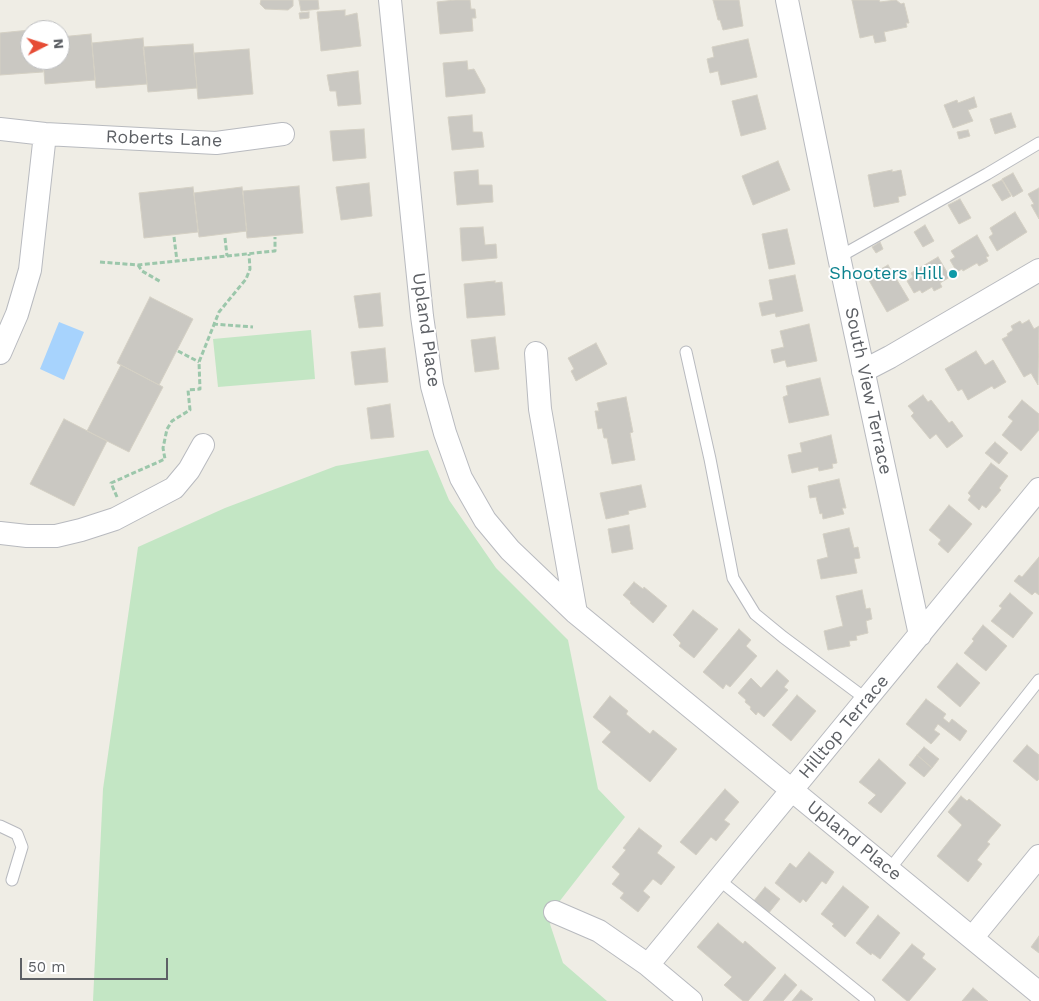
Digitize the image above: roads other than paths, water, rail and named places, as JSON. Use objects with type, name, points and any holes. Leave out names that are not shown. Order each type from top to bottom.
[{"type":"street","name":"Upland Place","points":[[390,0],[422,316],[432,386],[445,433],[461,478],[485,520],[510,550],[576,613],[1039,993]]},
{"type":"street","name":"South View Terrace","points":[[787,0],[839,257],[920,635]]},
{"type":"street","name":"Roberts Lane","points":[[0,129],[45,134],[216,143],[283,134]]},
{"type":"street","points":[[0,353],[17,314],[30,270],[45,134]]},
{"type":"street","points":[[863,371],[1039,270]]},
{"type":"street","points":[[536,353],[540,409],[576,613]]},
{"type":"street","points":[[0,533],[27,536],[56,536],[81,530],[124,514],[174,488],[189,470],[203,445]]},
{"type":"street","name":"Hilltop Terrace","points":[[648,965],[1039,489]]},
{"type":"street","points":[[972,938],[1039,856]]},
{"type":"street","points":[[555,912],[599,932],[648,965],[691,1001]]},
{"type":"lane","points":[[839,257],[988,174],[1039,143]]},
{"type":"lane","points":[[686,352],[734,578],[755,614],[866,699]]},
{"type":"lane","points":[[889,870],[1039,680]]},
{"type":"lane","points":[[0,826],[17,834],[22,847],[12,880]]},
{"type":"lane","points":[[718,879],[869,1001]]},
{"type":"water","points":[[59,322],[84,332],[64,380],[40,369]]},
{"type":"place","name":"Shooters Hill","points":[[953,274]]}]
